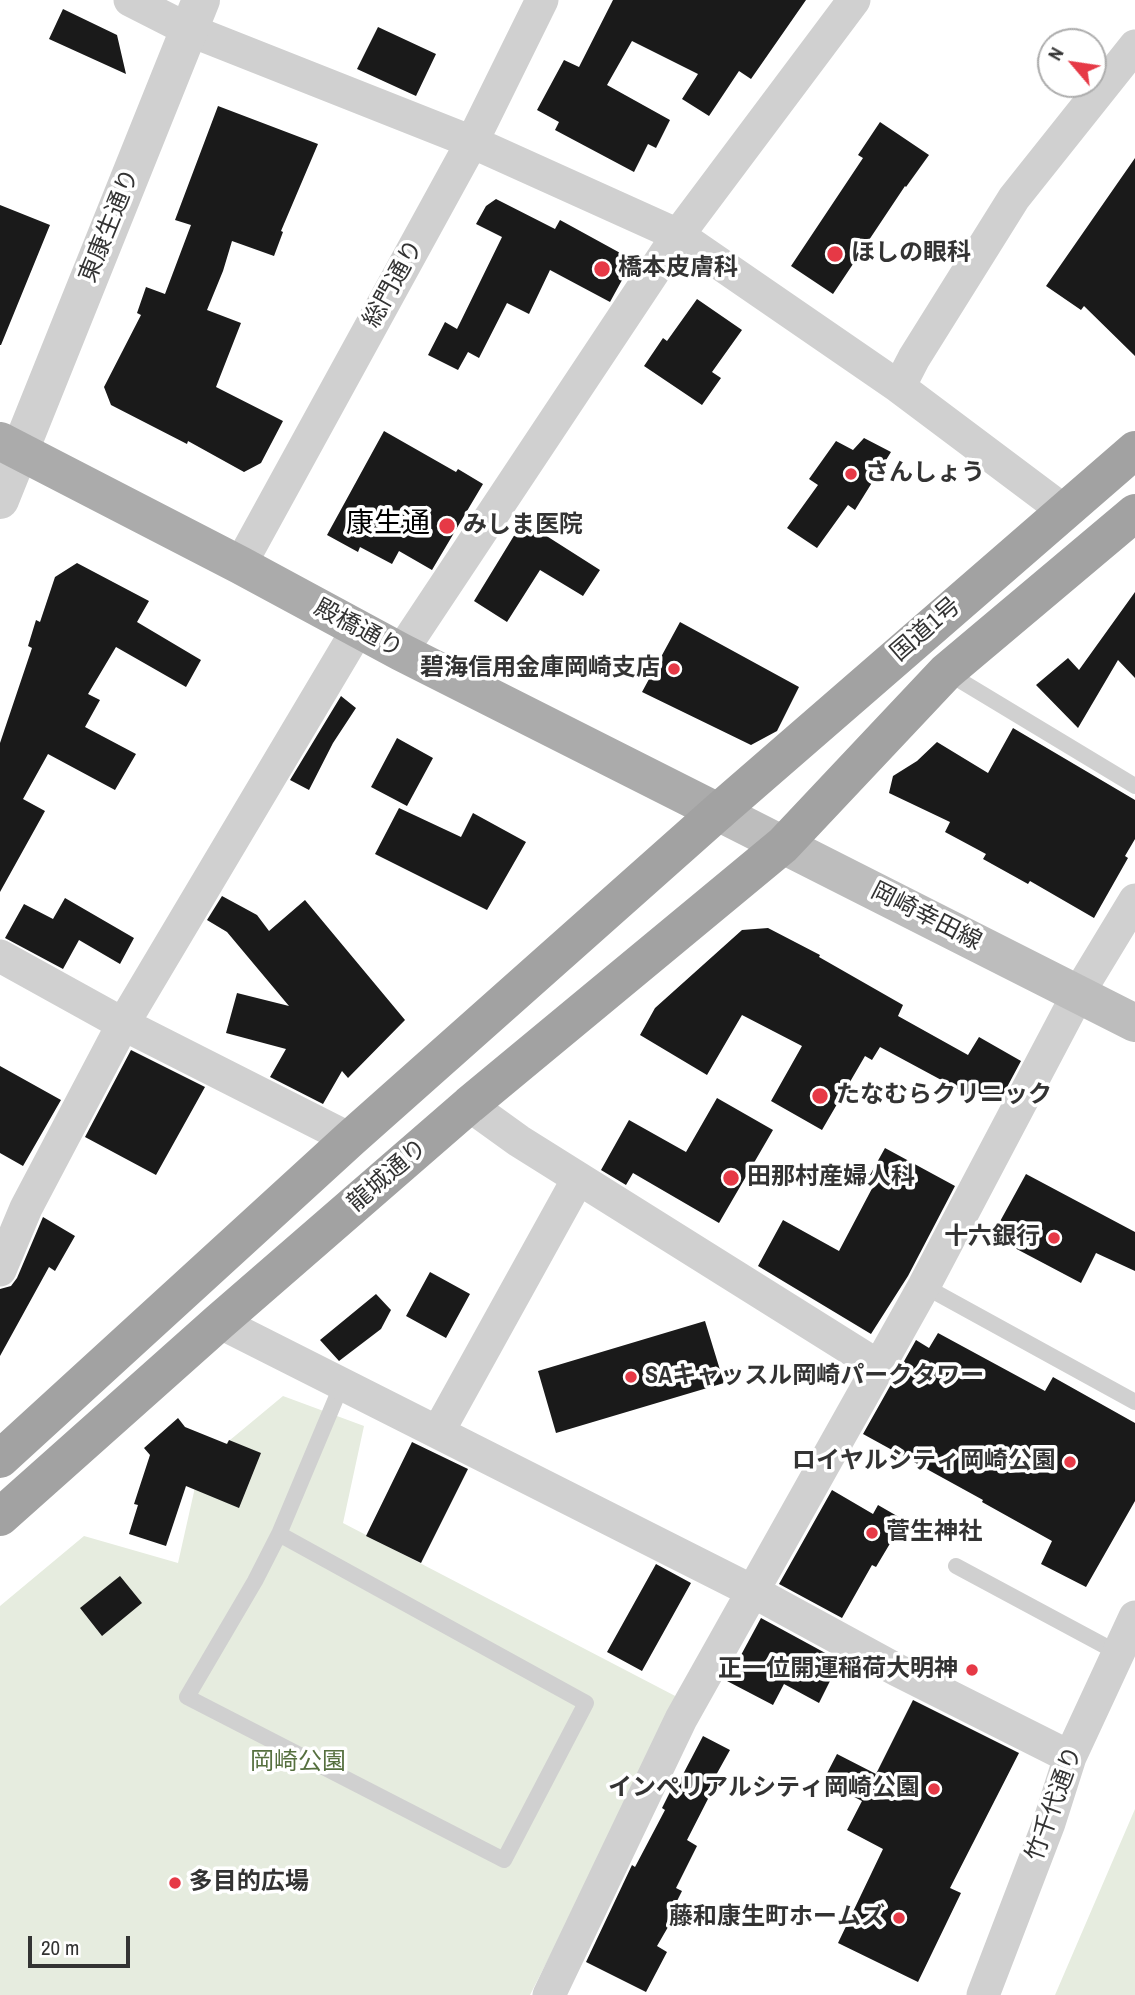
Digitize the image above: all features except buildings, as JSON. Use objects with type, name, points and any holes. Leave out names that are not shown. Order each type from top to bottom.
[{"type":"highway","name":"国道1号","points":[[718,812],[1135,450]]},
{"type":"highway","name":"国道1号","points":[[783,845],[946,672],[1135,513]]},
{"type":"highway","points":[[7,1444],[718,812]]},
{"type":"highway","name":"龍城通り","points":[[0,1517],[469,1105],[783,845]]},
{"type":"main road","name":"殿橋通り","points":[[10,446],[401,652],[718,812]]},
{"type":"main road","name":"岡崎幸田線","points":[[718,812],[1135,1023]]},
{"type":"street","points":[[130,0],[195,15],[678,235],[899,387],[1063,510]]},
{"type":"street","name":"総門通り","points":[[240,565],[472,142],[542,0]]},
{"type":"street","points":[[401,652],[678,235],[854,0]]},
{"type":"street","name":"東康生通り","points":[[0,500],[10,446],[195,15]]},
{"type":"street","points":[[899,387],[914,358],[1014,198],[1135,46]]},
{"type":"street","points":[[0,1270],[26,1208],[123,1024],[358,629]]},
{"type":"street","points":[[548,1995],[681,1719],[924,1286],[1078,994],[1135,900]]},
{"type":"street","points":[[0,956],[123,1024],[350,1139]]},
{"type":"street","points":[[469,1105],[519,1141],[878,1366]]},
{"type":"street","points":[[438,1433],[578,1178]]},
{"type":"street","points":[[219,1322],[754,1592],[897,1670],[1070,1757]]},
{"type":"street","name":"竹千代通り","points":[[983,1995],[1049,1823],[1070,1757],[1135,1617]]},
{"type":"lane","points":[[946,672],[1135,786]]},
{"type":"lane","points":[[924,1286],[1135,1402]]},
{"type":"lane","points":[[279,1534],[586,1703],[504,1860],[187,1697],[255,1581],[279,1534],[342,1384]]},
{"type":"lane","points":[[956,1566],[1118,1653]]},
{"type":"green space","name":"岡崎公園","points":[[283,1396],[364,1426],[343,1523],[681,1699],[530,1995],[0,1995],[0,1606],[84,1536],[178,1563],[200,1465]]},
{"type":"green space","points":[[1135,1809],[1135,1995],[1055,1995]]},
{"type":"place","name":"ほしの眼科","points":[[835,254]]},
{"type":"place","name":"橋本皮膚科","points":[[602,269]]},
{"type":"place","name":"さんしょう","points":[[851,474]]},
{"type":"place","name":"みしま医院","points":[[447,526]]},
{"type":"place","name":"碧海信用金庫岡崎支店","points":[[674,669]]},
{"type":"place","name":"たなむらクリニック","points":[[820,1096]]},
{"type":"place","name":"田那村産婦人科","points":[[731,1178]]},
{"type":"place","name":"十六銀行","points":[[1054,1238]]},
{"type":"place","name":"SAキャッスル岡崎パークタワー","points":[[631,1377]]},
{"type":"place","name":"ロイヤルシティ岡崎公園","points":[[1070,1462]]},
{"type":"place","name":"菅生神社","points":[[872,1533]]},
{"type":"place","name":"正一位開運稲荷大明神","points":[[972,1670]]},
{"type":"place","name":"インペリアルシティ岡崎公園","points":[[934,1789]]},
{"type":"place","name":"多目的広場","points":[[175,1883]]},
{"type":"place","name":"藤和康生町ホームズ","points":[[899,1918]]},
{"type":"district","name":"康生通","points":[[388,524]]}]
